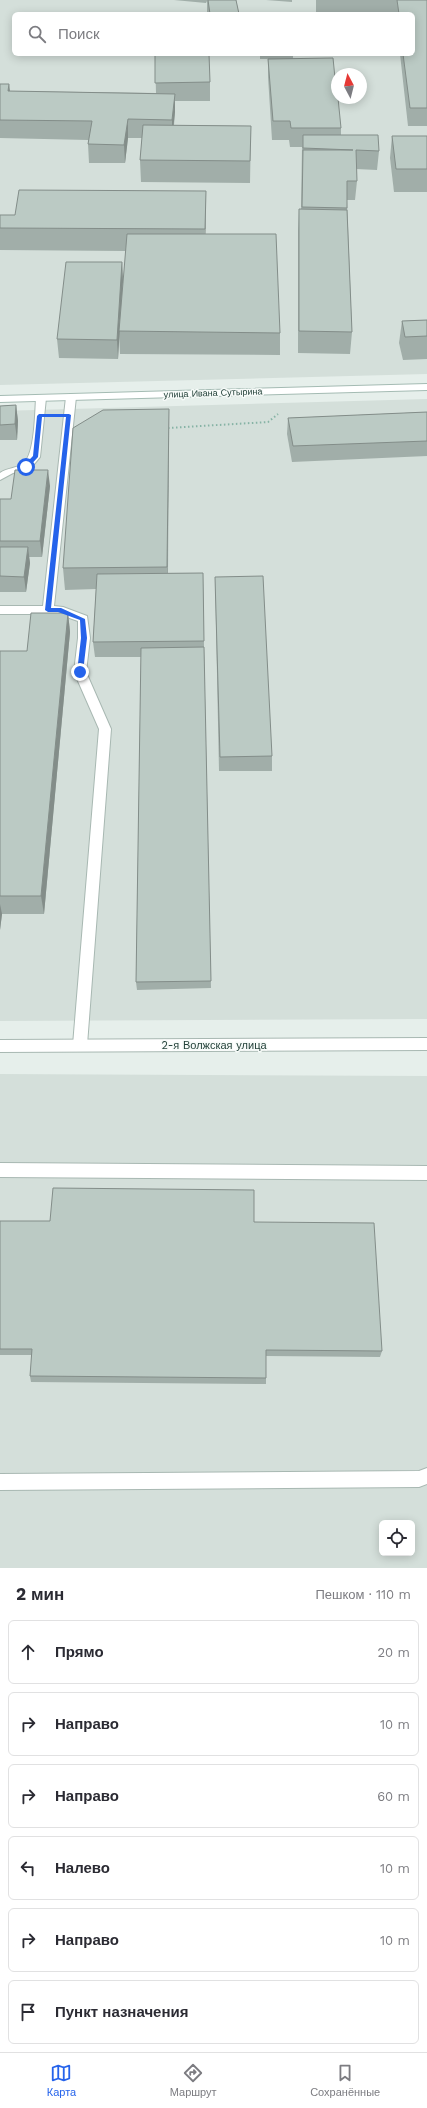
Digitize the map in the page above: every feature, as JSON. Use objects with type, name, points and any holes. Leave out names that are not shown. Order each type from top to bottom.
[{"type":"street","name":"улица Ивана Сутырина","points":[[0,399],[427,387]]},
{"type":"street","points":[[48,610],[71,397]]},
{"type":"street","points":[[0,477],[10,471],[26,467],[35,457],[41,398]]},
{"type":"street","points":[[0,610],[59,610],[82,619],[84,638],[80,672],[104,729],[80,1045]]},
{"type":"street","name":"2-я Волжская улица","points":[[0,1046],[427,1044]]},
{"type":"street","points":[[0,1170],[427,1173]]},
{"type":"street","points":[[0,1482],[420,1479],[427,1476]]},
{"type":"path","points":[[161,428],[268,422],[279,414]]},
{"type":"shaded area","points":[[0,0],[427,0],[427,374],[0,385]]},
{"type":"shaded area","points":[[427,399],[427,1019],[0,1021],[0,411]]},
{"type":"shaded area","points":[[0,1074],[427,1076],[427,1568],[0,1568]]},
{"type":"building","points":[[208,0],[236,0],[239,12],[210,12]]},
{"type":"building","points":[[397,0],[427,0],[427,108],[410,108],[403,56],[415,56],[415,12],[399,12]]},
{"type":"building","points":[[155,56],[209,56],[210,82],[155,83]]},
{"type":"building","points":[[333,58],[334,68],[331,68],[331,104],[339,104],[341,128],[291,128],[290,121],[273,121],[268,59]]},
{"type":"building","points":[[0,84],[9,84],[8,91],[175,94],[172,120],[128,119],[124,145],[88,144],[92,121],[0,120]]},
{"type":"building","points":[[143,125],[251,126],[250,161],[140,160]]},
{"type":"building","points":[[303,135],[378,135],[379,151],[356,150],[357,181],[347,181],[347,208],[302,207],[303,150],[353,150],[303,148]]},
{"type":"building","points":[[392,136],[427,136],[427,169],[396,169]]},
{"type":"building","points":[[19,190],[206,191],[205,229],[0,228],[0,215],[15,215]]},
{"type":"building","points":[[299,209],[347,210],[352,332],[299,331]]},
{"type":"building","points":[[127,234],[276,234],[280,333],[119,331]]},
{"type":"building","points":[[66,262],[122,262],[117,340],[57,339]]},
{"type":"building","points":[[427,320],[427,336],[405,337],[402,321]]},
{"type":"building","points":[[16,405],[15,424],[0,425],[0,406]]},
{"type":"building","points":[[169,409],[167,567],[63,568],[73,428],[103,410]]},
{"type":"building","points":[[427,412],[427,441],[293,446],[288,418]]},
{"type":"building","points":[[15,470],[48,470],[40,541],[0,541],[0,499],[11,499]]},
{"type":"building","points":[[0,547],[28,547],[24,577],[0,576]]},
{"type":"building","points":[[203,573],[204,641],[93,642],[97,574]]},
{"type":"building","points":[[263,576],[272,756],[220,757],[215,577]]},
{"type":"building","points":[[31,613],[68,613],[41,896],[0,896],[0,651],[27,651]]},
{"type":"building","points":[[204,647],[211,981],[136,982],[141,648]]},
{"type":"building","points":[[53,1188],[254,1190],[254,1222],[374,1223],[382,1351],[266,1350],[266,1378],[30,1376],[32,1349],[0,1349],[0,1221],[50,1221]]},
{"type":"route","points":[[26,467],[35,457],[39,416],[69,415],[48,610],[59,610],[82,619],[84,638],[80,672]]}]
